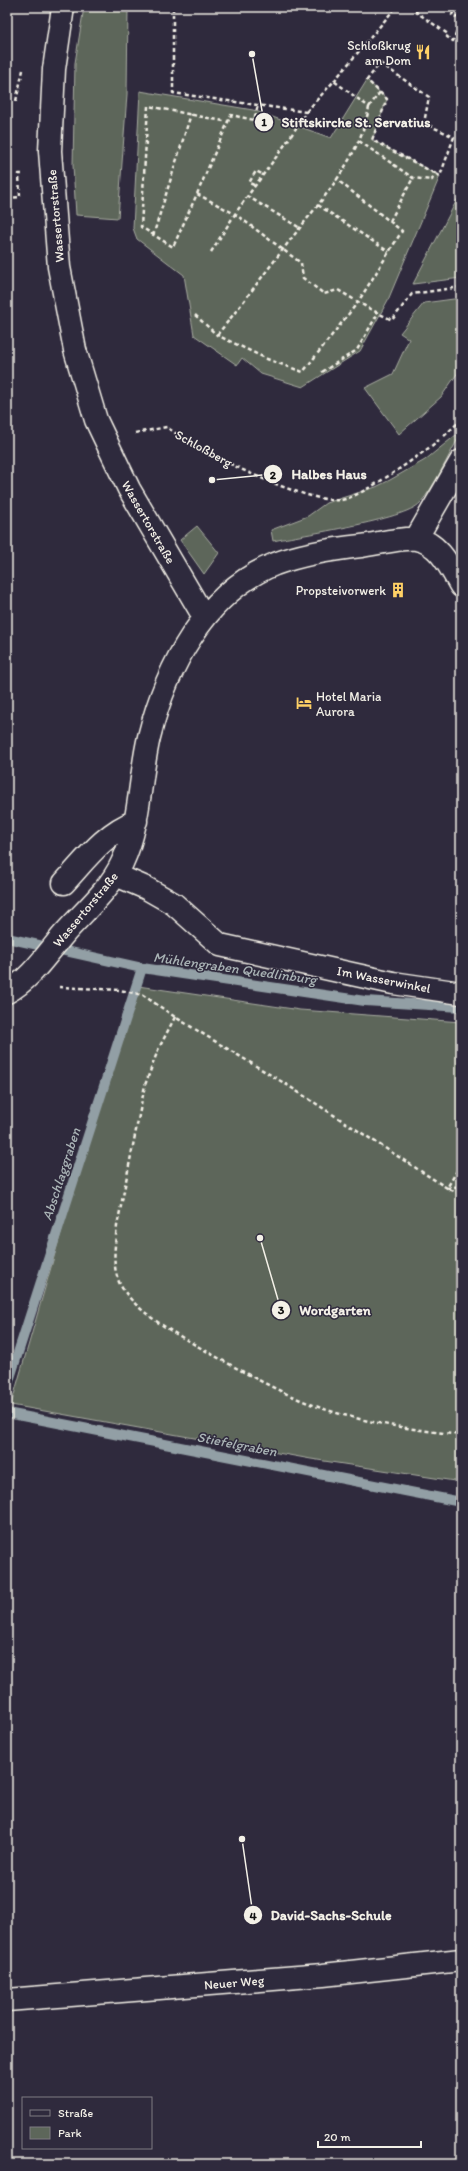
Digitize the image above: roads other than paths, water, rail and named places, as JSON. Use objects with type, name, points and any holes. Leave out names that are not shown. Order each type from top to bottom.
[{"type":"street","name":"Wassertorstraße","points":[[13,989],[39,965],[63,935],[116,875],[125,857],[136,821],[149,738],[159,705],[167,683],[187,642],[204,617],[129,490],[96,420],[74,350],[59,267],[50,151],[54,68],[63,7]]},
{"type":"street","points":[[416,539],[461,461]]},
{"type":"street","points":[[204,617],[241,584],[276,564],[342,548],[416,539],[438,552],[461,586]]},
{"type":"street","points":[[64,883],[100,843],[119,828],[136,821]]},
{"type":"street","name":"Im Wasserwinkel","points":[[116,875],[146,888],[174,904],[220,945],[393,983],[461,993]]},
{"type":"street","name":"Neuer Weg","points":[[7,2000],[323,1975],[461,1960]]},
{"type":"waterway","name":"Mühlengraben Quedlinburg","points":[[7,938],[142,968],[365,1001],[461,1007]]},
{"type":"waterway","name":"Abschlaggraben","points":[[7,1387],[142,968]]},
{"type":"waterway","name":"Stiefelgraben","points":[[7,1413],[461,1502]]},
{"type":"place","name":"Schloßkrug am Dom","points":[[423,52]]},
{"type":"place","name":"Stiftskirche St. Servatius","points":[[252,54]]},
{"type":"place","name":"Halbes Haus","points":[[212,480]]},
{"type":"place","name":"Propsteivorwerk","points":[[398,590]]},
{"type":"place","name":"Hotel Maria Aurora","points":[[304,703]]},
{"type":"place","name":"Wordgarten","points":[[260,1238]]},
{"type":"place","name":"David-Sachs-Schule","points":[[242,1839]]}]
